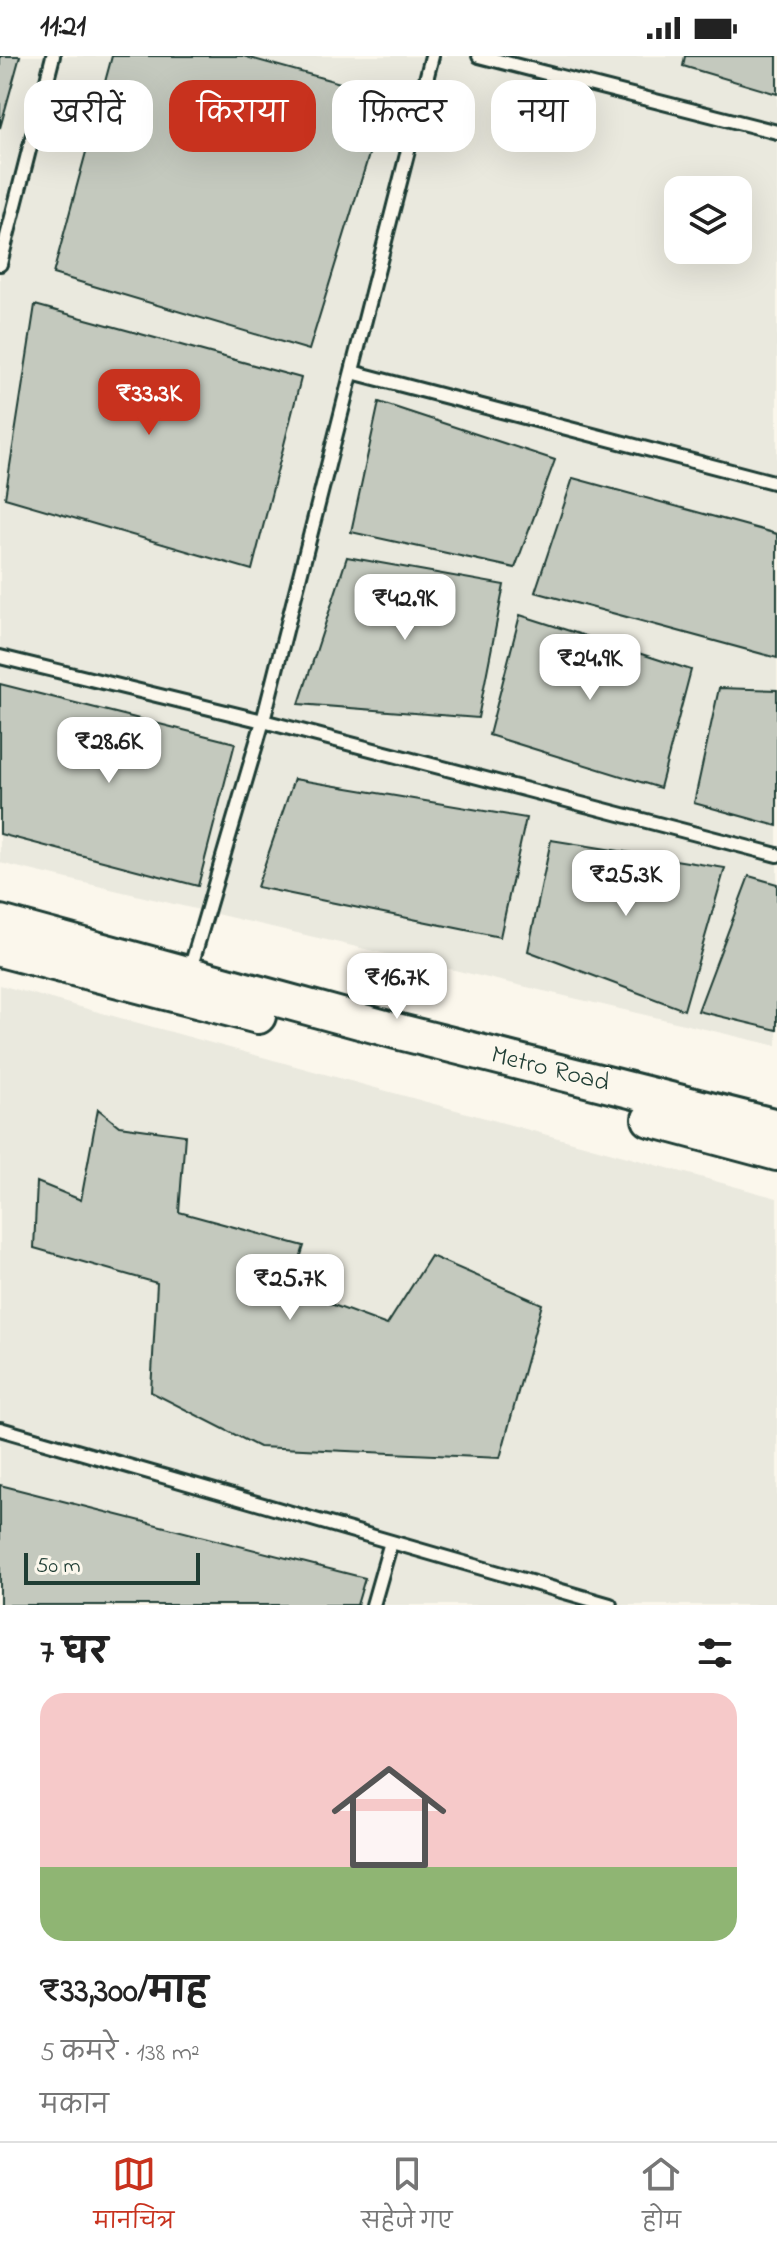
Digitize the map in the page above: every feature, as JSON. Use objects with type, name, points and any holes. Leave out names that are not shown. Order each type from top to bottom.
[{"type":"street","name":"Metro Road","points":[[0,923],[186,986],[407,1054],[777,1153]]},
{"type":"street","name":"Metro Road","points":[[0,949],[396,1031],[777,1127]]},
{"type":"lane","points":[[0,264],[53,56]]},
{"type":"lane","points":[[186,986],[263,721],[432,56]]},
{"type":"lane","points":[[479,56],[777,132]]},
{"type":"lane","points":[[352,372],[777,483]]},
{"type":"lane","points":[[0,657],[263,721],[777,855]]},
{"type":"lane","points":[[0,1429],[610,1605]]},
{"type":"lane","points":[[373,1605],[391,1542]]},
{"type":"shaded area","points":[[0,56],[777,56],[777,1046],[0,863]]},
{"type":"shaded area","points":[[0,985],[777,1198],[777,1605],[0,1605]]},
{"type":"building","points":[[0,56],[20,56],[0,128]]},
{"type":"building","points":[[112,56],[243,56],[332,81],[332,152],[370,152],[309,350],[53,274],[86,152],[153,152],[153,80],[106,80]]},
{"type":"building","points":[[685,56],[777,56],[777,94],[683,66]]},
{"type":"building","points":[[35,305],[301,378],[252,570],[5,498]]},
{"type":"building","points":[[379,402],[555,460],[515,568],[351,532]]},
{"type":"building","points":[[573,478],[777,534],[777,658],[535,592]]},
{"type":"building","points":[[347,557],[504,585],[478,718],[299,704]]},
{"type":"building","points":[[520,615],[691,670],[660,788],[489,735]]},
{"type":"building","points":[[0,684],[235,743],[198,886],[0,834]]},
{"type":"building","points":[[719,688],[777,690],[777,826],[694,803]]},
{"type":"building","points":[[294,779],[526,818],[500,937],[257,887]]},
{"type":"building","points":[[551,840],[725,868],[684,1010],[528,951]]},
{"type":"building","points":[[749,876],[777,884],[777,1030],[698,1011]]},
{"type":"building","points":[[98,1109],[119,1126],[185,1135],[179,1212],[304,1246],[290,1289],[387,1325],[431,1256],[542,1304],[500,1458],[259,1447],[151,1392],[157,1283],[34,1248],[37,1182],[81,1200]]},
{"type":"building","points":[[0,1485],[365,1578],[357,1605],[0,1605]]}]
